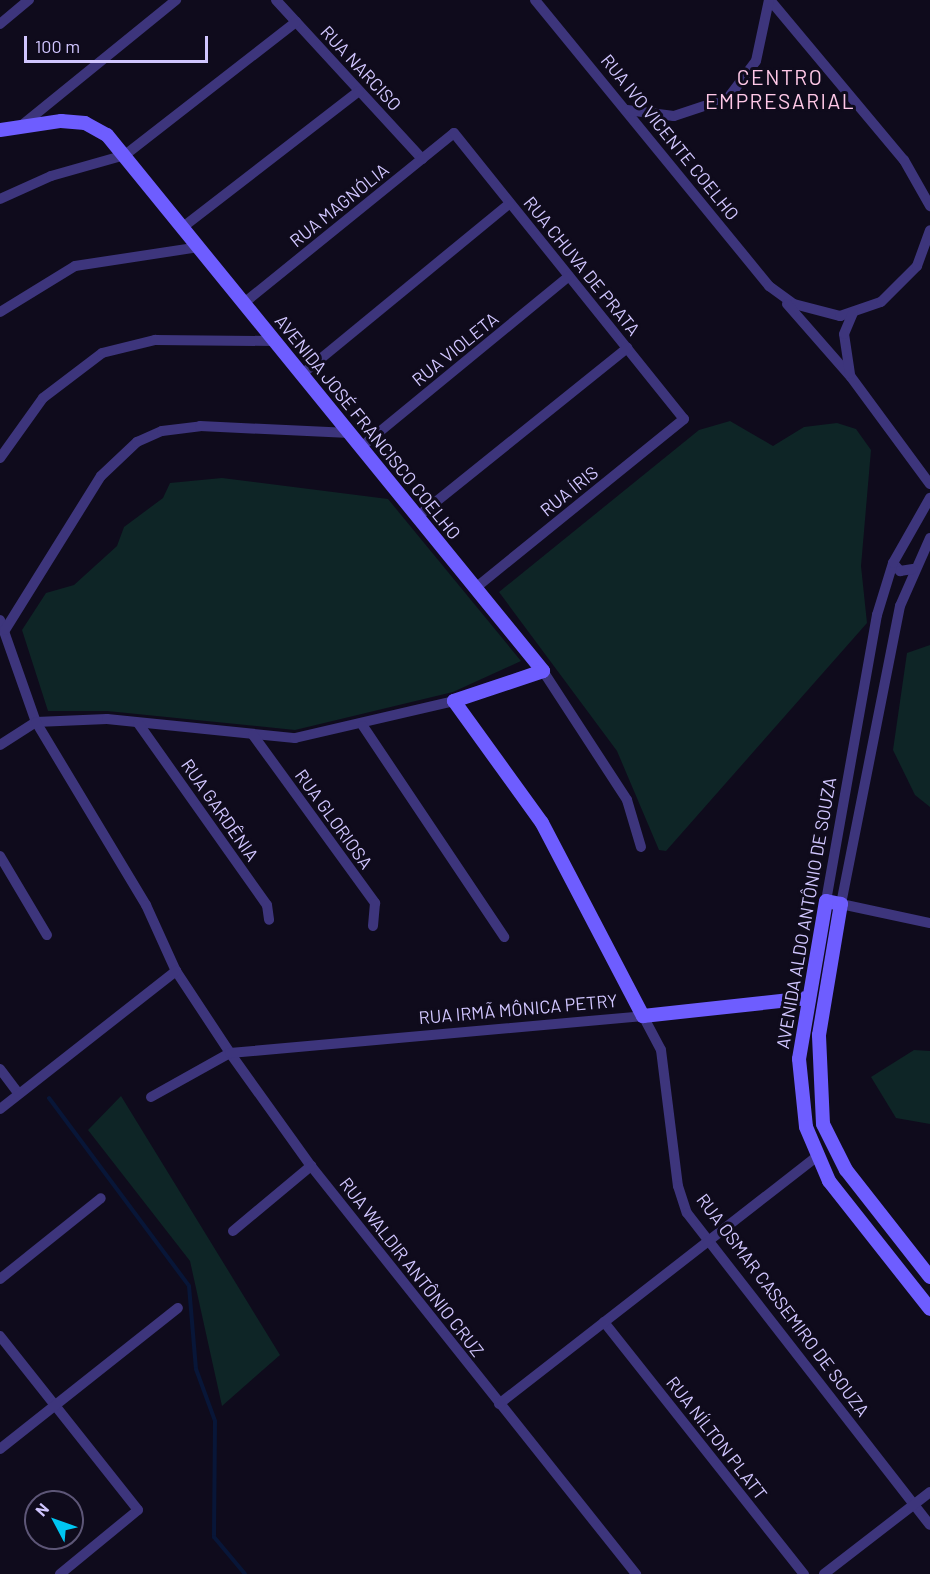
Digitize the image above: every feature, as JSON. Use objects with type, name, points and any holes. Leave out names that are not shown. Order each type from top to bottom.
[{"type":"street","points":[[0,24],[29,0]]},
{"type":"street","points":[[21,126],[176,0]]},
{"type":"street","name":"RUA NARCISO","points":[[276,0],[422,159]]},
{"type":"street","name":"RUA IVO VICENTE COELHO","points":[[535,0],[779,295],[851,377],[930,484]]},
{"type":"street","points":[[627,110],[674,116],[728,98],[756,61],[770,0]]},
{"type":"street","points":[[770,0],[904,160],[930,206]]},
{"type":"street","points":[[0,199],[51,176],[125,155],[296,22]]},
{"type":"street","points":[[183,227],[359,91]]},
{"type":"street","name":"AVENIDA JOSÉ FRANCISCO COELHO","points":[[0,130],[21,126],[85,123],[102,131],[125,155],[543,671],[627,800],[641,847]]},
{"type":"street","name":"RUA MAGNÓLIA","points":[[244,303],[454,133]]},
{"type":"street","name":"RUA CHUVA DE PRATA","points":[[454,133],[684,419]]},
{"type":"street","points":[[302,374],[510,203]]},
{"type":"street","name":"RUA IVO VICENTE COELHO","points":[[779,295],[822,314],[853,314],[904,285],[925,251],[930,230]]},
{"type":"street","points":[[0,312],[75,266],[199,247]]},
{"type":"street","name":"RUA VIOLETA","points":[[361,447],[569,276]]},
{"type":"street","name":"RUA IVO VICENTE COELHO","points":[[851,377],[844,334],[853,314]]},
{"type":"street","points":[[0,458],[54,387],[109,350],[155,340],[275,341]]},
{"type":"street","points":[[417,517],[627,348]]},
{"type":"street","name":"RUA ÍRIS","points":[[475,588],[684,419]]},
{"type":"street","points":[[2,625],[100,476],[137,442],[162,431],[200,426],[350,433]]},
{"type":"street","name":"AVENIDA ALDO ANTÔNIO DE SOUZA","points":[[930,498],[893,563],[873,630],[808,998],[799,1084],[816,1157],[829,1181],[930,1308]]},
{"type":"street","name":"AVENIDA ALDO ANTÔNIO DE SOUZA","points":[[930,538],[913,569],[895,632],[841,904],[819,1035],[823,1124],[846,1170],[930,1276]]},
{"type":"street","points":[[893,563],[900,571],[913,569]]},
{"type":"street","name":"RUA WALDIR ANTÔNIO CRUZ","points":[[2,625],[36,722],[153,921],[176,971],[230,1053],[311,1166],[636,1574]]},
{"type":"street","points":[[0,745],[36,722],[78,718],[295,738],[363,726],[454,701],[543,671]]},
{"type":"street","name":"RUA OSMAR CASSEMIRO DE SOUZA","points":[[454,701],[542,823],[590,921],[643,1016],[666,1074],[681,1200],[708,1241],[930,1526]]},
{"type":"street","name":"RUA GARDÊNIA","points":[[138,723],[267,905],[269,920]]},
{"type":"street","points":[[363,726],[504,938]]},
{"type":"street","name":"RUA GLORIOSA","points":[[253,735],[375,903],[373,926]]},
{"type":"street","points":[[0,856],[47,935]]},
{"type":"street","points":[[826,901],[930,922]]},
{"type":"street","points":[[0,1109],[176,971]]},
{"type":"street","name":"RUA IRMÃ MÔNICA PETRY","points":[[230,1053],[643,1016],[808,998]]},
{"type":"street","points":[[151,1097],[230,1053]]},
{"type":"street","points":[[0,1070],[19,1094]]},
{"type":"street","points":[[499,1404],[816,1157]]},
{"type":"street","points":[[233,1231],[311,1166]]},
{"type":"street","points":[[0,1279],[101,1198]]},
{"type":"street","points":[[0,1449],[178,1308]]},
{"type":"street","name":"RUA NÍLTON PLATT","points":[[604,1322],[804,1574]]},
{"type":"street","points":[[0,1336],[138,1510],[60,1574]]},
{"type":"street","points":[[824,1574],[930,1492]]},
{"type":"green space","points":[[730,421],[773,446],[804,427],[837,423],[856,429],[871,450],[861,566],[867,623],[666,851],[659,850],[617,751],[499,592],[699,430]]},
{"type":"green space","points":[[222,478],[388,499],[521,661],[453,692],[295,730],[107,711],[48,711],[22,630],[46,593],[74,585],[117,546],[124,527],[163,498],[170,483]]},
{"type":"green space","points":[[930,645],[930,807],[915,795],[893,750],[907,653]]},
{"type":"green space","points":[[914,1050],[930,1051],[930,1124],[896,1118],[871,1077]]},
{"type":"green space","points":[[121,1096],[280,1355],[222,1406],[190,1261],[88,1130]]},
{"type":"waterway","points":[[49,1098],[189,1286],[196,1369],[215,1421],[214,1537],[245,1574]]},
{"type":"district","name":"CENTRO EMPRESARIAL","points":[[780,89]]}]
